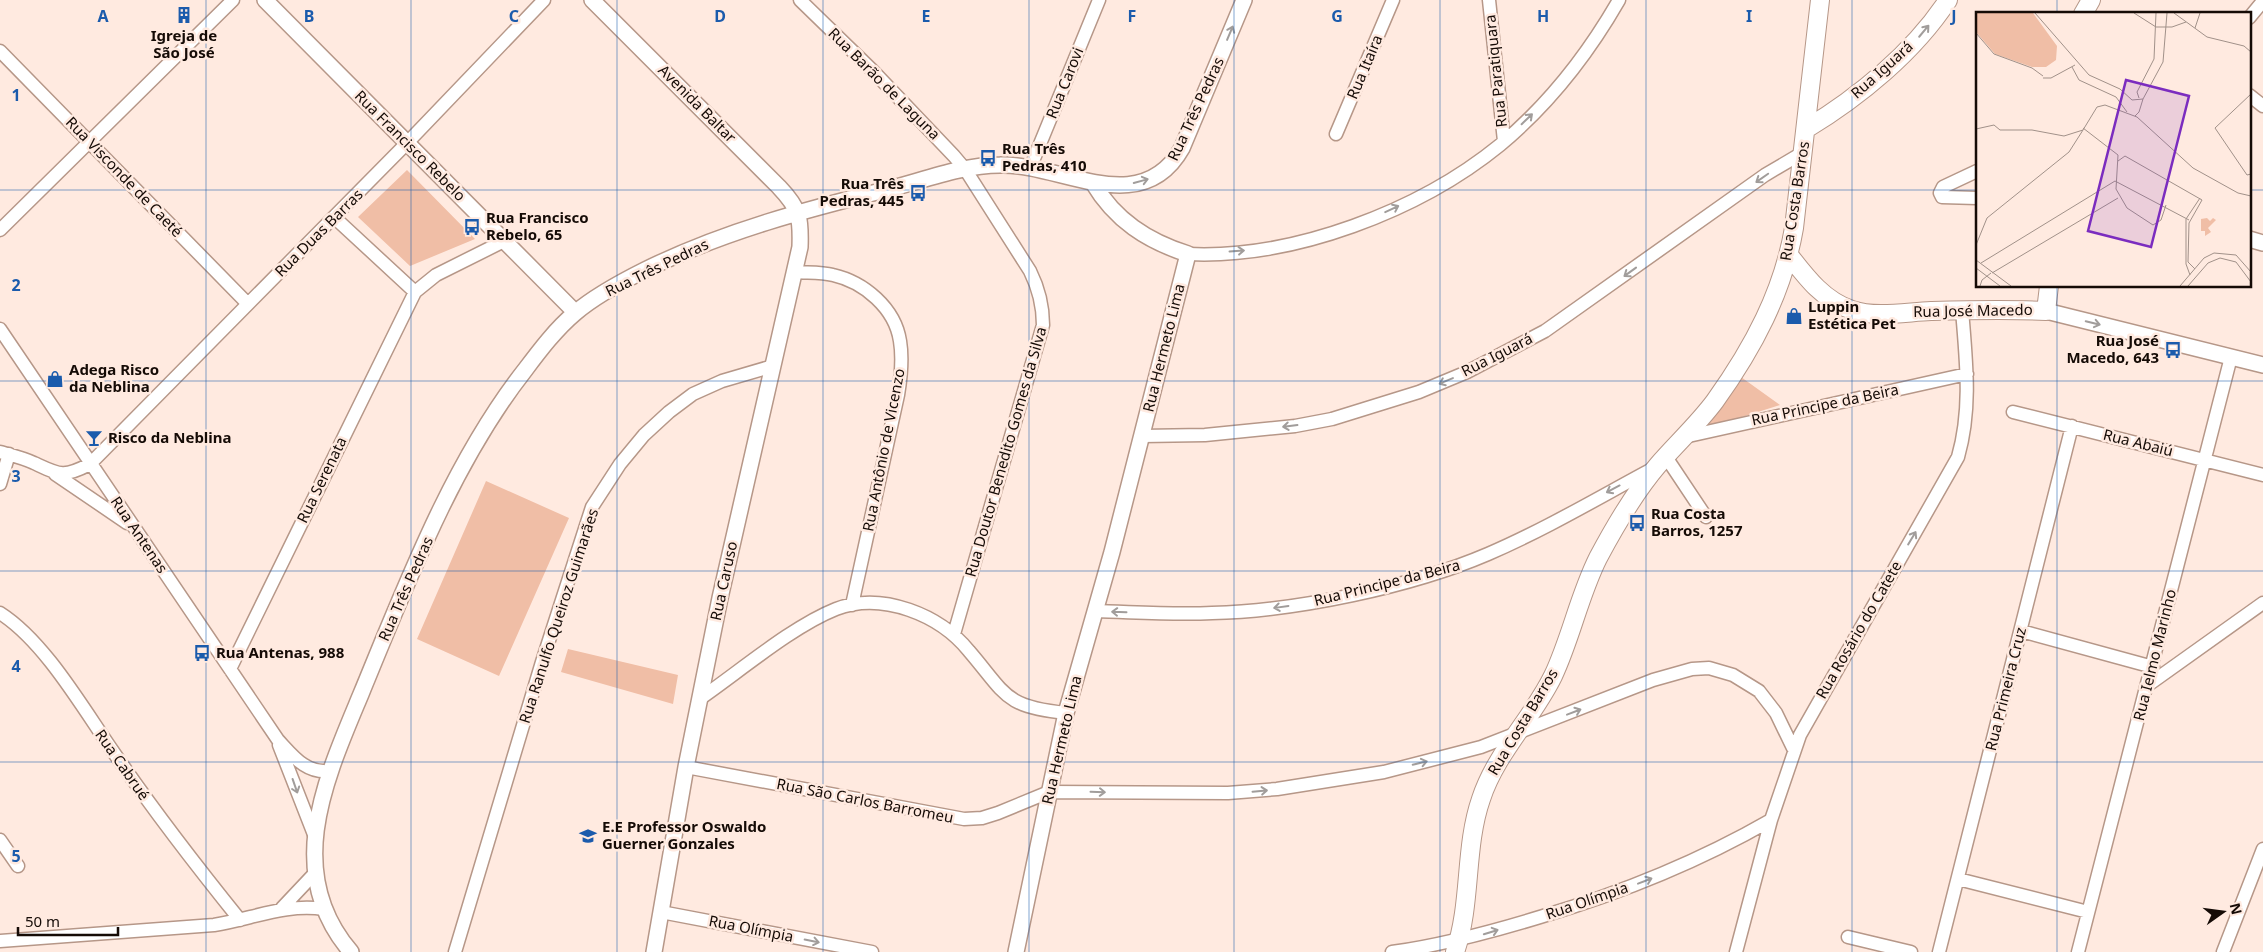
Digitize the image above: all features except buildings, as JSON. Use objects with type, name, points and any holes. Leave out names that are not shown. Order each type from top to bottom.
[{"type":"main road","name":"Rua Costa Barros","points":[[1457,947],[1463,921],[1472,839],[1480,800],[1502,755],[1518,734],[1553,677],[1583,590],[1598,558],[1624,514],[1661,462],[1714,401],[1758,335],[1778,292],[1789,255],[1804,152],[1820,0]]},
{"type":"main road","name":"Rua Iguará","points":[[1806,129],[1840,108],[1882,72],[1918,38],[1948,0]]},
{"type":"main road","points":[[2084,12],[2091,0]]},
{"type":"main road","name":"Rua José Macedo","points":[[1789,255],[1808,280],[1827,297],[1852,310],[1879,314],[1962,310],[2046,311]]},
{"type":"main road","points":[[2046,311],[2049,288]]},
{"type":"street","points":[[0,230],[233,0]]},
{"type":"street","name":"Rua Francisco Rebelo","points":[[265,0],[575,312]]},
{"type":"street","name":"Rua Duas Barras","points":[[90,464],[335,218],[544,0]]},
{"type":"street","name":"Avenida Baltar","points":[[592,0],[753,160],[790,199],[798,212]]},
{"type":"street","name":"Rua Barão de Laguna","points":[[800,0],[880,77],[965,169]]},
{"type":"street","name":"Rua Carovi","points":[[1031,166],[1099,0]]},
{"type":"street","name":"Rua Três Pedras","points":[[351,952],[335,931],[324,909],[315,873],[314,837],[330,771],[384,638],[460,471],[502,398],[539,352],[575,312],[622,282],[694,247],[798,212],[982,165],[1031,166],[1107,186],[1148,180],[1162,173],[1173,164],[1244,0]]},
{"type":"street","name":"Rua Itaíra","points":[[1336,134],[1393,0]]},
{"type":"street","name":"Rua Paratiquara","points":[[1489,0],[1504,141]]},
{"type":"street","points":[[1093,183],[1103,200],[1134,229],[1152,241],[1188,254],[1262,250],[1328,235],[1370,219],[1420,196],[1463,170],[1504,141],[1562,82],[1587,52],[1619,0]]},
{"type":"street","points":[[2250,17],[2263,1]]},
{"type":"street","name":"Rua Visconde de Caeté","points":[[0,51],[248,304]]},
{"type":"street","points":[[2250,96],[2263,106]]},
{"type":"street","name":"Rua Iguará","points":[[1142,436],[1205,436],[1296,426],[1332,419],[1418,392],[1467,372],[1519,346],[1560,321],[1765,175],[1804,152]]},
{"type":"street","name":"Rua Doutor Benedito Gomes da Silva","points":[[954,634],[1043,325],[1043,306],[1038,287],[965,169]]},
{"type":"street","points":[[1976,172],[1943,188],[1940,192],[1942,197],[1976,198]]},
{"type":"street","name":"Rua Caruso","points":[[654,952],[686,767],[741,498],[800,247],[801,224],[798,212]]},
{"type":"street","points":[[335,218],[415,292],[436,276],[504,241]]},
{"type":"street","points":[[2250,239],[2263,243]]},
{"type":"street","name":"Rua Hermeto Lima","points":[[1016,952],[1066,713],[1142,436],[1188,254]]},
{"type":"street","name":"Rua Antônio de Vicenzo","points":[[794,272],[832,274],[854,281],[876,298],[891,316],[900,339],[902,363],[898,395],[852,605]]},
{"type":"street","name":"Rua Serenata","points":[[230,669],[415,292]]},
{"type":"street","name":"Rua Rosário do Catete","points":[[1736,952],[1771,820],[1793,748],[1826,686],[1958,457],[1966,430],[1968,400],[1962,310]]},
{"type":"street","name":"Rua José Macedo","points":[[2046,311],[2263,365]]},
{"type":"street","name":"Rua Antenas","points":[[0,329],[278,740],[308,768],[318,772],[330,771]]},
{"type":"street","name":"Rua Ielmo Marinho","points":[[2078,952],[2153,667],[2204,459],[2232,357]]},
{"type":"street","name":"Rua Ranulfo Queiroz Guimarães","points":[[455,952],[542,662],[592,507],[620,464],[644,435],[669,412],[693,394],[722,380],[773,366]]},
{"type":"street","name":"Rua Principe da Beira","points":[[1684,437],[1967,374]]},
{"type":"street","name":"Rua Abaiú","points":[[2013,412],[2263,475]]},
{"type":"street","name":"Rua Primeira Cruz","points":[[1939,952],[2072,426]]},
{"type":"street","points":[[0,484],[4,453],[32,462],[55,474],[134,527]]},
{"type":"street","points":[[1661,462],[1706,517]]},
{"type":"street","name":"Rua Principe da Beira","points":[[1095,611],[1186,614],[1254,611],[1318,601],[1390,585],[1489,554],[1661,462]]},
{"type":"street","points":[[55,474],[72,472],[90,464]]},
{"type":"street","points":[[2148,685],[2263,603]]},
{"type":"street","points":[[701,698],[816,619],[838,608],[865,604],[902,608],[937,622],[954,634],[1011,700],[1026,706],[1066,713]]},
{"type":"street","name":"Rua Cabrué","points":[[0,613],[32,642],[59,674],[152,807],[240,920]]},
{"type":"street","points":[[2021,632],[2153,667]]},
{"type":"street","name":"Rua São Carlos Barromeu","points":[[686,767],[964,819],[982,818],[1049,792],[1190,794],[1277,789],[1384,772],[1457,754],[1518,734],[1653,680],[1692,669],[1709,668],[1733,675],[1759,691],[1776,713],[1793,748]]},
{"type":"street","name":"Rua Antenas","points":[[278,740],[314,837]]},
{"type":"street","name":"Rua Olímpia","points":[[1392,952],[1457,947],[1571,908],[1645,882],[1692,861],[1771,820]]},
{"type":"street","points":[[0,840],[18,866]]},
{"type":"street","points":[[2223,952],[2263,849]]},
{"type":"street","points":[[282,908],[315,873]]},
{"type":"street","points":[[1958,879],[2088,912]]},
{"type":"street","points":[[2249,882],[2263,879]]},
{"type":"street","points":[[0,941],[214,925],[282,908],[306,906],[324,909]]},
{"type":"street","name":"Rua Olímpia","points":[[661,912],[872,952]]},
{"type":"street","points":[[1848,937],[1911,952]]},
{"type":"shaded area","points":[[407,170],[475,239],[410,266],[358,217]]},
{"type":"shaded area","points":[[1741,377],[1780,405],[1704,429]]},
{"type":"shaded area","points":[[486,481],[569,518],[499,676],[417,639]]},
{"type":"shaded area","points":[[568,649],[678,675],[673,704],[561,672]]},
{"type":"place","name":"Igreja de São José","points":[[184,15]]},
{"type":"place","name":"Rua Três Pedras, 410","points":[[988,158]]},
{"type":"place","name":"Rua Três Pedras, 445","points":[[918,193]]},
{"type":"place","name":"Rua Francisco Rebelo, 65","points":[[472,227]]},
{"type":"place","name":"Luppin Estética Pet","points":[[1794,316]]},
{"type":"place","name":"Rua José Macedo, 643","points":[[2173,350]]},
{"type":"place","name":"Adega Risco da Neblina","points":[[55,379]]},
{"type":"place","name":"Risco da Neblina","points":[[94,438]]},
{"type":"place","name":"Rua Costa Barros, 1257","points":[[1637,523]]},
{"type":"place","name":"Rua Antenas, 988","points":[[202,653]]},
{"type":"place","name":"E.E Professor Oswaldo Guerner Gonzales","points":[[588,836]]}]
